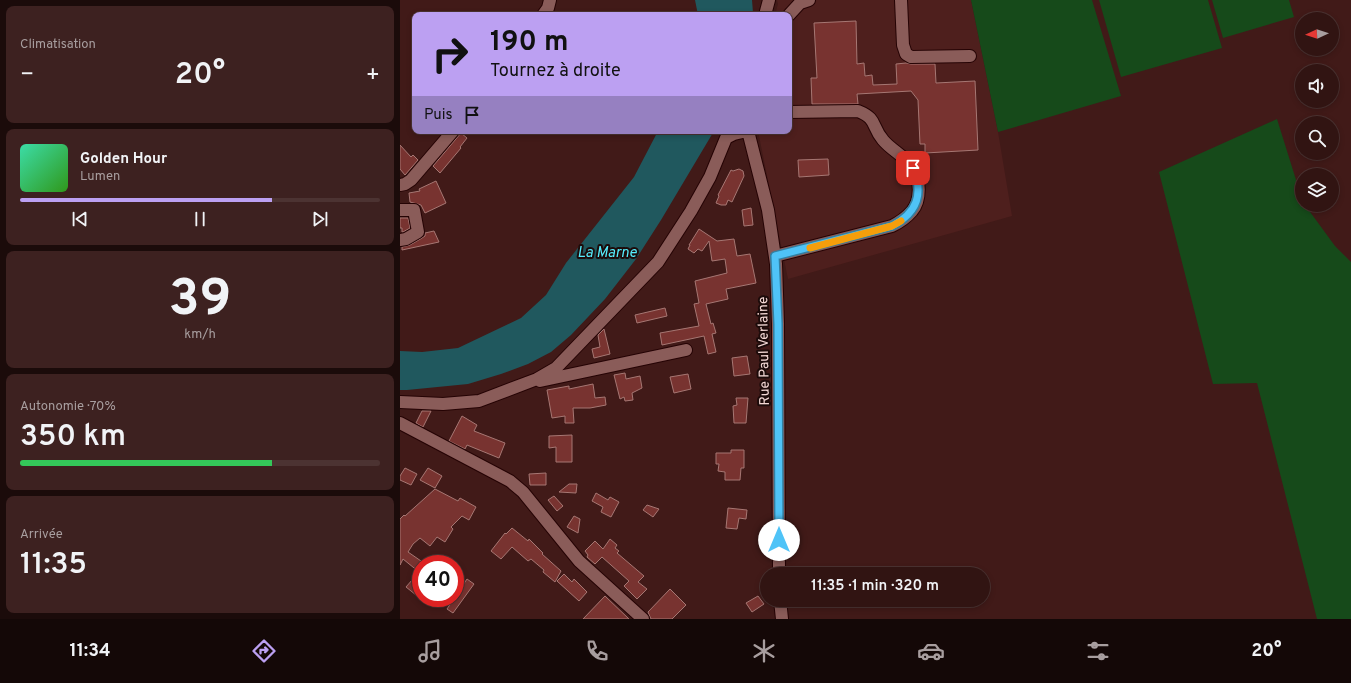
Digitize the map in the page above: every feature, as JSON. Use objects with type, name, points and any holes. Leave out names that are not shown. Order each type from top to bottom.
[{"type":"street","points":[[545,12],[550,0]]},
{"type":"street","points":[[766,12],[769,0]]},
{"type":"street","points":[[792,12],[800,3],[809,0]]},
{"type":"street","points":[[901,0],[903,45],[906,54],[911,57],[970,56]]},
{"type":"street","points":[[775,256],[892,226],[903,220],[912,211],[917,200],[918,186],[913,168],[901,155],[884,141],[875,125],[866,114],[858,111],[792,112]]},
{"type":"street","points":[[400,185],[411,180],[450,134]]},
{"type":"street","points":[[400,402],[443,404],[479,401],[519,386],[556,368],[658,262],[691,211],[706,184],[726,138],[734,134]]},
{"type":"street","name":"Rue Paul Verlaine","points":[[748,134],[768,210],[775,256],[778,324],[779,567]]},
{"type":"street","points":[[400,210],[414,210],[418,232],[406,239],[400,240]]},
{"type":"street","points":[[519,386],[686,350]]},
{"type":"street","points":[[400,423],[510,481],[523,492],[579,561],[643,619]]},
{"type":"street","points":[[781,607],[782,619]]},
{"type":"shaded area","points":[[777,0],[971,0],[998,132],[1012,216],[788,279],[759,134],[792,134],[792,12],[776,12],[778,4]]},
{"type":"green space","points":[[971,0],[1092,0],[1121,96],[998,132]]},
{"type":"green space","points":[[1099,0],[1208,0],[1222,48],[1121,77]]},
{"type":"green space","points":[[1212,0],[1289,0],[1294,17],[1223,38]]},
{"type":"green space","points":[[1277,119],[1295,177],[1295,212],[1310,212],[1335,246],[1351,262],[1351,619],[1317,619],[1257,383],[1213,384],[1159,172]]},
{"type":"water","points":[[695,0],[752,0],[753,12],[697,12]]},
{"type":"water","name":"La Marne","points":[[656,134],[712,134],[636,259],[605,299],[571,335],[551,352],[528,364],[468,384],[400,390],[400,351],[422,352],[458,348],[521,318],[546,295],[566,263],[634,177]]},
{"type":"building","points":[[856,21],[857,64],[864,63],[865,76],[872,75],[873,85],[897,84],[896,64],[906,63],[935,64],[936,83],[975,81],[978,150],[925,153],[925,144],[920,144],[918,100],[911,91],[857,94],[858,104],[812,104],[811,78],[817,78],[814,23]]},
{"type":"building","points":[[460,134],[467,138],[460,147],[461,148],[440,173],[433,166]]},
{"type":"building","points":[[400,145],[411,157],[413,155],[418,160],[405,175],[400,169]]},
{"type":"building","points":[[828,159],[829,175],[799,177],[798,160]]},
{"type":"building","points":[[739,169],[743,171],[744,176],[732,202],[728,200],[726,205],[716,203],[719,196],[718,195],[731,170],[733,171]]},
{"type":"building","points":[[436,181],[446,203],[425,213],[421,205],[410,202],[409,193],[420,191],[419,189]]},
{"type":"building","points":[[751,208],[753,225],[744,226],[742,210]]},
{"type":"building","points":[[400,218],[408,218],[410,228],[403,232],[402,228],[400,228]]},
{"type":"building","points":[[699,229],[717,241],[734,239],[737,256],[750,254],[756,283],[726,289],[728,299],[706,304],[711,324],[713,323],[716,333],[712,334],[716,352],[708,354],[704,336],[662,345],[660,333],[699,326],[694,304],[699,303],[695,281],[727,273],[725,259],[712,261],[709,241],[702,251],[698,249],[694,253],[688,249]]},
{"type":"building","points":[[434,231],[439,242],[402,250],[402,247],[410,245],[425,236],[425,233]]},
{"type":"building","points":[[665,308],[667,316],[637,323],[635,315]]},
{"type":"building","points":[[604,329],[610,354],[594,358],[592,349],[600,347],[598,335]]},
{"type":"building","points":[[747,356],[750,374],[734,376],[732,358]]},
{"type":"building","points":[[625,373],[626,379],[640,376],[642,388],[632,393],[633,400],[625,401],[624,397],[620,399],[614,375]]},
{"type":"building","points":[[688,374],[691,389],[674,393],[670,377]]},
{"type":"building","points":[[593,384],[595,398],[605,397],[606,405],[590,408],[573,408],[574,423],[565,423],[565,416],[552,418],[547,390],[569,386],[569,389]]},
{"type":"building","points":[[736,398],[748,398],[746,423],[734,423],[733,406],[737,405]]},
{"type":"building","points":[[422,411],[431,411],[423,427],[416,423]]},
{"type":"building","points":[[462,416],[477,425],[474,431],[505,443],[499,458],[467,445],[465,449],[449,441]]},
{"type":"building","points":[[572,435],[572,462],[556,462],[556,447],[549,448],[549,436]]},
{"type":"building","points":[[731,450],[744,450],[744,468],[741,468],[740,480],[725,480],[725,472],[718,471],[719,464],[716,464],[716,453],[731,453]]},
{"type":"building","points":[[405,468],[417,474],[411,485],[400,480],[400,476]]},
{"type":"building","points":[[428,468],[442,476],[435,488],[420,480]]},
{"type":"building","points":[[546,473],[546,485],[530,485],[529,474]]},
{"type":"building","points":[[569,484],[577,484],[576,493],[559,492]]},
{"type":"building","points":[[435,489],[458,501],[460,498],[476,507],[469,520],[462,516],[451,527],[453,529],[445,542],[437,537],[430,546],[420,538],[413,544],[408,552],[412,555],[412,566],[403,559],[400,565],[400,519],[404,515],[405,516]]},
{"type":"building","points":[[596,493],[608,500],[610,497],[619,502],[611,517],[601,512],[603,507],[592,501]]},
{"type":"building","points":[[554,496],[563,506],[557,511],[548,500]]},
{"type":"building","points":[[647,505],[659,509],[653,517],[643,510]]},
{"type":"building","points":[[728,508],[747,510],[746,519],[739,518],[737,529],[726,528]]},
{"type":"building","points":[[574,516],[580,519],[578,533],[567,527]]},
{"type":"building","points":[[512,528],[528,541],[529,539],[543,553],[542,554],[561,571],[555,582],[531,559],[528,561],[512,547],[501,559],[491,551],[505,533],[506,534]]},
{"type":"building","points":[[610,539],[617,545],[615,548],[619,551],[617,553],[644,576],[638,582],[647,589],[637,599],[624,586],[629,581],[602,557],[595,564],[587,557],[588,555],[585,551],[595,541],[603,549]]},
{"type":"building","points":[[564,574],[572,582],[574,579],[587,592],[579,601],[557,581]]},
{"type":"building","points":[[467,579],[474,584],[464,598],[464,584]]},
{"type":"building","points":[[412,580],[412,592],[406,587]]},
{"type":"building","points":[[670,589],[686,605],[672,619],[651,619],[648,612]]},
{"type":"building","points":[[605,596],[629,619],[583,619]]},
{"type":"building","points":[[758,596],[760,599],[760,607],[752,612],[746,603]]},
{"type":"building","points":[[448,607],[457,607],[453,613],[447,609]]},
{"type":"slow traffic","points":[[810,248],[892,226],[901,221]]},
{"type":"route","points":[[779,540],[778,324],[775,256],[805,250],[892,226],[903,220],[912,211],[917,200],[918,186],[913,168]]}]
